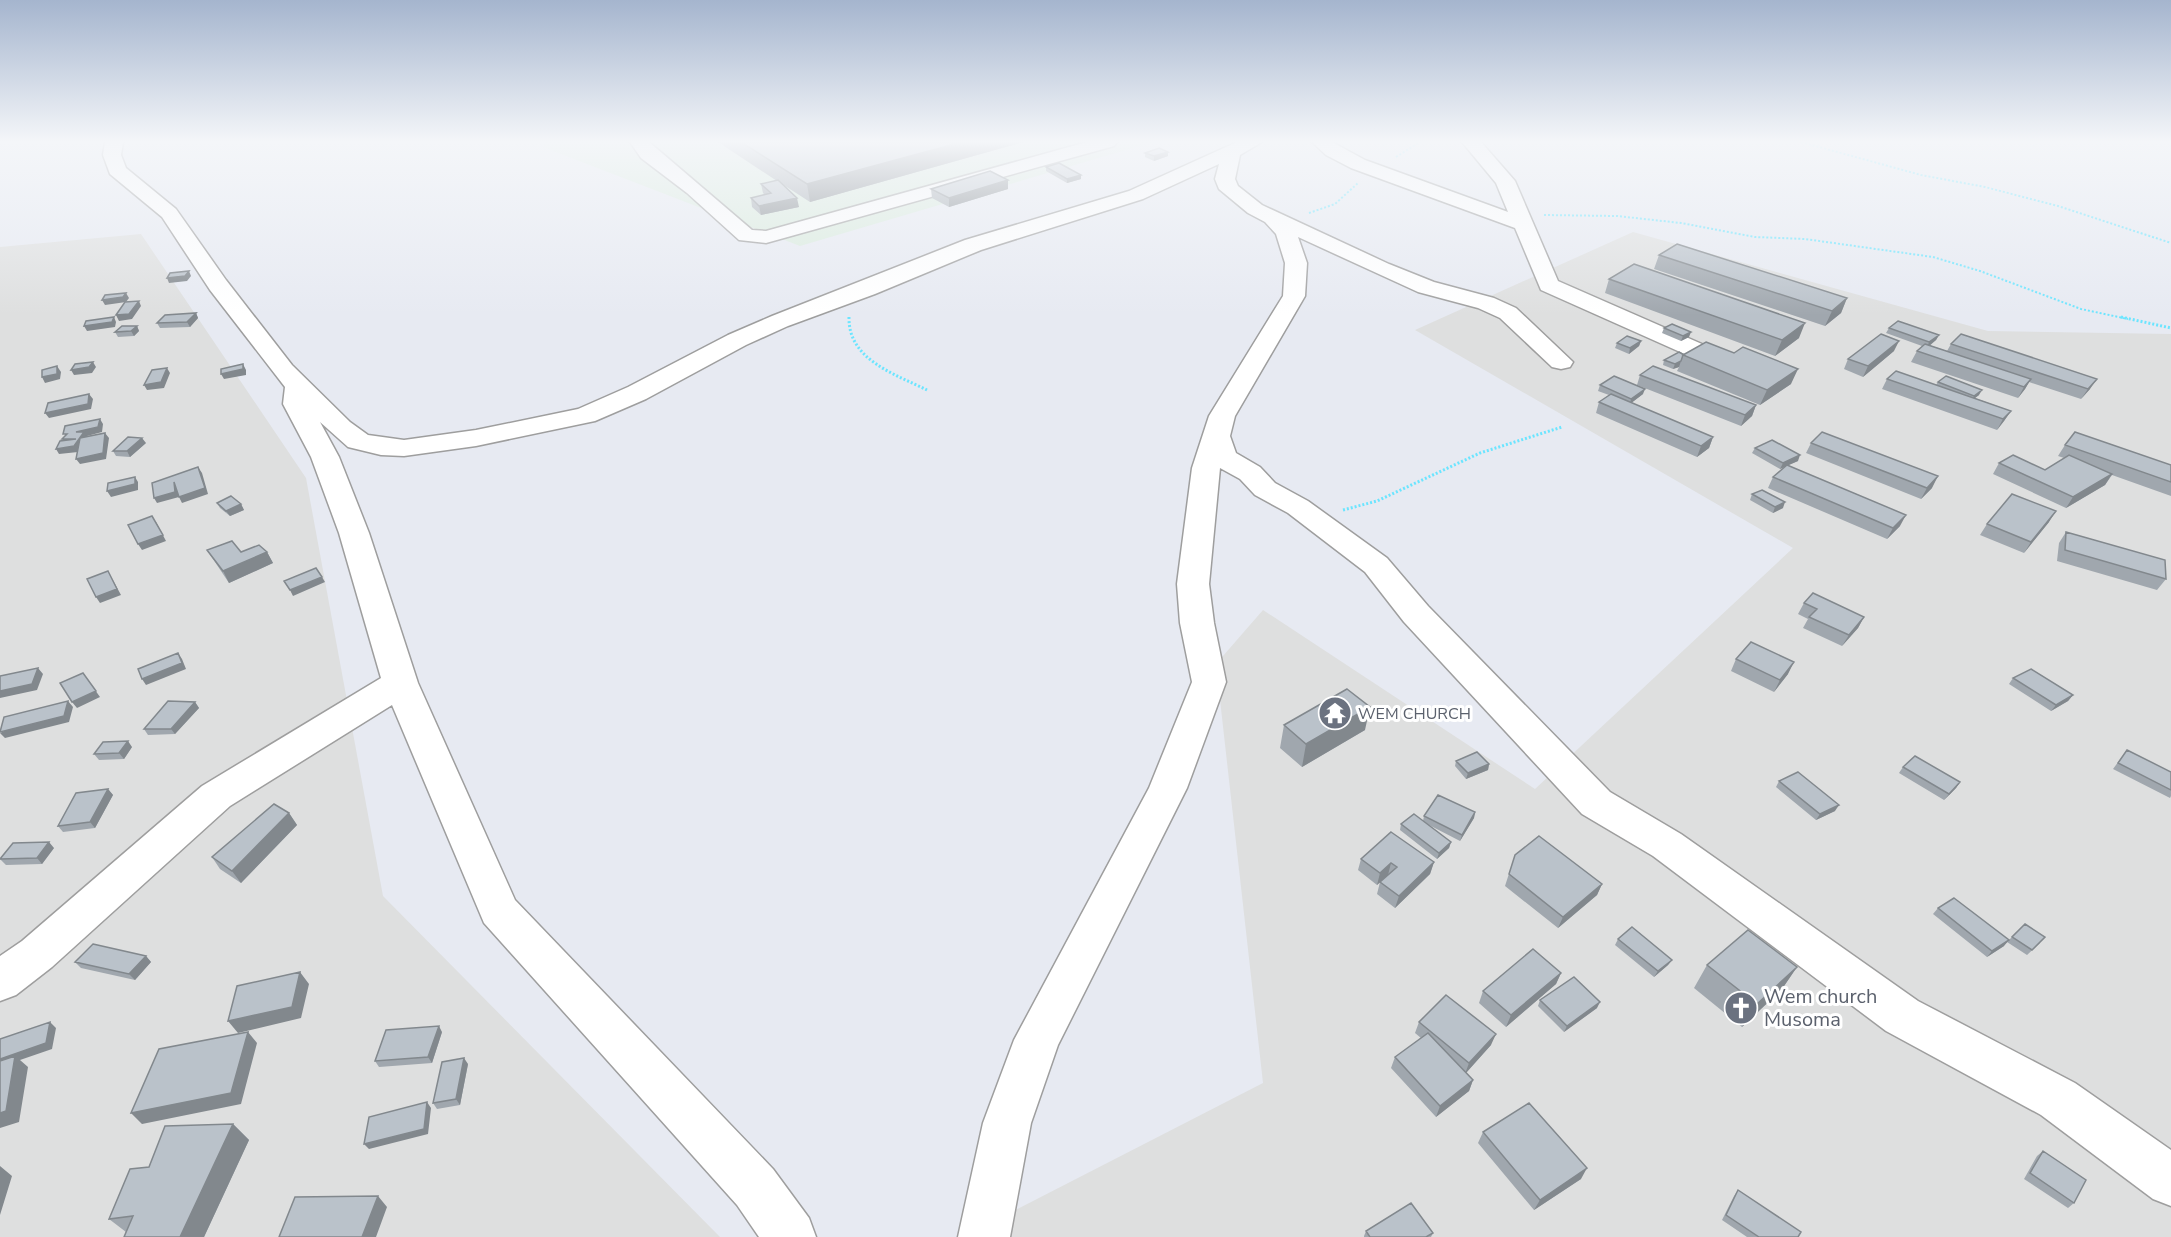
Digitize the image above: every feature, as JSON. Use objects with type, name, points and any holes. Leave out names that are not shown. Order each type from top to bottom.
[{"type":"street","points":[[153,200],[169,213],[241,316],[284,370],[340,428],[358,441],[381,447],[431,446],[586,415],[637,393],[755,332],[973,246],[1126,200]]},
{"type":"street","points":[[705,200],[740,232],[753,237],[800,229],[904,200]]},
{"type":"street","points":[[1242,200],[1273,218],[1381,269],[1426,287],[1486,303],[1508,313],[1561,362]]},
{"type":"street","points":[[1461,200],[1520,220]]},
{"type":"street","points":[[1512,200],[1549,285],[1739,369]]},
{"type":"street","points":[[984,1237],[1006,1123],[1037,1040],[1168,788],[1209,681],[1197,623],[1193,584],[1206,468],[1215,433],[1243,378],[1282,320],[1294,296],[1296,263],[1286,233],[1273,218]]},
{"type":"street","points":[[298,384],[296,404],[325,457],[354,533],[400,683],[499,911],[755,1187],[790,1237]]},
{"type":"street","points":[[1215,433],[1224,458],[1250,473],[1266,489],[1298,507],[1376,565],[1416,614],[1596,803],[1667,845],[1902,1016],[2058,1099],[2171,1181]]},
{"type":"street","points":[[0,981],[36,954],[216,796],[400,683]]},
{"type":"path","points":[[1273,218],[1314,212],[1335,204],[1340,200]]},
{"type":"path","points":[[2031,200],[2171,243]]},
{"type":"path","points":[[1520,220],[1617,216],[1681,223],[1755,237],[1813,240],[1933,258],[1980,271],[2081,309],[2171,328]]},
{"type":"path","points":[[867,289],[852,308],[848,322],[849,333],[857,347],[871,360],[927,390]]},
{"type":"path","points":[[1298,507],[1349,510],[1394,494],[1434,473],[1508,441],[1562,427]]},
{"type":"shaded area","points":[[680,200],[957,200],[800,246]]},
{"type":"shaded area","points":[[1633,232],[1988,331],[2171,334],[2171,1237],[963,1237],[1263,1083],[1216,664],[1263,610],[1535,789],[1793,548],[1415,330]]},
{"type":"shaded area","points":[[141,234],[306,478],[383,896],[720,1237],[0,1237],[0,247]]},
{"type":"building","points":[[753,200],[789,200],[759,206]]},
{"type":"building","points":[[1677,244],[1847,298],[1832,311],[1659,255]]},
{"type":"building","points":[[1634,264],[1805,323],[1782,340],[1609,279]]},
{"type":"building","points":[[189,271],[185,276],[167,278],[170,273]]},
{"type":"building","points":[[126,293],[123,297],[102,300],[105,295]]},
{"type":"building","points":[[139,301],[129,314],[116,315],[125,302]]},
{"type":"building","points":[[196,313],[187,322],[157,323],[165,315]]},
{"type":"building","points":[[114,317],[112,322],[84,326],[86,321]]},
{"type":"building","points":[[1898,321],[1939,335],[1929,342],[1889,328]]},
{"type":"building","points":[[1672,324],[1691,332],[1683,336],[1664,328]]},
{"type":"building","points":[[122,326],[137,326],[131,331],[115,332]]},
{"type":"building","points":[[1881,334],[1899,341],[1868,366],[1848,359]]},
{"type":"building","points":[[1961,334],[2097,379],[2088,389],[1951,344]]},
{"type":"building","points":[[1627,336],[1641,341],[1630,348],[1617,343]]},
{"type":"building","points":[[1706,342],[1734,353],[1743,347],[1798,369],[1767,390],[1683,355]]},
{"type":"building","points":[[1925,344],[2031,379],[2024,387],[1917,351]]},
{"type":"building","points":[[1679,352],[1684,355],[1681,361],[1675,364],[1664,360]]},
{"type":"building","points":[[93,362],[89,367],[71,370],[75,364]]},
{"type":"building","points":[[243,364],[243,369],[221,374],[221,369]]},
{"type":"building","points":[[57,366],[57,374],[42,377],[42,370]]},
{"type":"building","points":[[1653,366],[1756,405],[1745,415],[1640,375]]},
{"type":"building","points":[[167,368],[161,382],[144,385],[152,370]]},
{"type":"building","points":[[1896,371],[2011,411],[2003,419],[1887,379]]},
{"type":"building","points":[[1614,376],[1645,389],[1631,399],[1600,385]]},
{"type":"building","points":[[1946,376],[1982,390],[1974,396],[1938,382]]},
{"type":"building","points":[[89,394],[88,404],[45,413],[48,403]]},
{"type":"building","points":[[1611,394],[1713,437],[1701,446],[1599,402]]},
{"type":"building","points":[[100,419],[98,427],[76,432],[84,432],[74,446],[56,449],[60,441],[76,439],[62,439],[67,434],[63,434],[65,426]]},
{"type":"building","points":[[1822,432],[1938,476],[1927,488],[1811,443]]},
{"type":"building","points":[[2075,432],[2171,465],[2171,482],[2065,445]]},
{"type":"building","points":[[105,433],[103,453],[76,459],[80,438]]},
{"type":"building","points":[[128,437],[142,438],[127,451],[113,451]]},
{"type":"building","points":[[1772,440],[1800,455],[1783,463],[1755,448]]},
{"type":"building","points":[[2013,455],[2045,470],[2069,455],[2112,474],[2073,497],[1999,463]]},
{"type":"building","points":[[1787,465],[1906,515],[1893,528],[1773,477]]},
{"type":"building","points":[[198,467],[205,488],[179,497],[174,482],[175,492],[154,498],[152,483]]},
{"type":"building","points":[[135,477],[135,484],[107,491],[108,483]]},
{"type":"building","points":[[1762,490],[1785,502],[1775,507],[1752,494]]},
{"type":"building","points":[[2012,494],[2056,511],[2031,542],[1987,524]]},
{"type":"building","points":[[231,496],[241,504],[226,511],[217,503]]},
{"type":"building","points":[[152,516],[163,535],[138,544],[128,525]]},
{"type":"building","points":[[2066,532],[2165,560],[2166,579],[2065,550]]},
{"type":"building","points":[[232,541],[241,552],[259,545],[267,552],[223,571],[207,550]]},
{"type":"building","points":[[316,568],[322,577],[290,590],[284,581]]},
{"type":"building","points":[[108,571],[117,589],[96,597],[87,579]]},
{"type":"building","points":[[1813,593],[1864,617],[1849,635],[1809,617],[1817,609],[1804,603]]},
{"type":"building","points":[[1751,642],[1794,662],[1780,680],[1736,659]]},
{"type":"building","points":[[178,653],[182,663],[142,679],[138,669]]},
{"type":"building","points":[[38,668],[32,684],[0,691],[0,676]]},
{"type":"building","points":[[2031,669],[2073,695],[2056,705],[2013,678]]},
{"type":"building","points":[[83,673],[96,691],[72,702],[60,683]]},
{"type":"building","points":[[1347,689],[1370,707],[1306,744],[1284,725]]},
{"type":"building","points":[[68,701],[64,716],[0,732],[4,717]]},
{"type":"building","points":[[168,701],[195,702],[171,729],[144,729]]},
{"type":"building","points":[[128,741],[119,753],[94,754],[103,742]]},
{"type":"building","points":[[2127,750],[2171,772],[2171,790],[2118,763]]},
{"type":"building","points":[[1477,752],[1489,764],[1468,773],[1456,761]]},
{"type":"building","points":[[1915,756],[1960,782],[1949,794],[1903,767]]},
{"type":"building","points":[[1798,772],[1839,805],[1820,814],[1779,781]]},
{"type":"building","points":[[108,789],[90,822],[58,826],[76,793]]},
{"type":"building","points":[[1438,795],[1475,812],[1462,835],[1424,816]]},
{"type":"building","points":[[274,804],[289,813],[232,871],[212,857]]},
{"type":"building","points":[[1414,814],[1451,842],[1439,853],[1401,824]]},
{"type":"building","points":[[1391,832],[1434,862],[1399,896],[1380,882],[1397,867],[1391,863],[1380,873],[1361,859]]},
{"type":"building","points":[[1539,836],[1602,884],[1563,917],[1509,874],[1515,855]]},
{"type":"building","points":[[49,842],[37,858],[0,859],[13,843]]},
{"type":"building","points":[[1954,898],[2009,940],[1992,951],[1938,908]]},
{"type":"building","points":[[2025,924],[2045,937],[2032,950],[2012,937]]},
{"type":"building","points":[[1632,927],[1672,960],[1658,971],[1618,939]]},
{"type":"building","points":[[1748,930],[1797,967],[1757,1004],[1707,965]]},
{"type":"building","points":[[93,944],[146,956],[129,974],[75,962]]},
{"type":"building","points":[[1533,949],[1561,973],[1511,1015],[1483,991]]},
{"type":"building","points":[[300,972],[292,1007],[228,1021],[237,986]]},
{"type":"building","points":[[1574,977],[1600,1002],[1567,1026],[1540,1000]]},
{"type":"building","points":[[1446,995],[1496,1034],[1469,1063],[1419,1022]]},
{"type":"building","points":[[50,1022],[46,1043],[0,1059],[0,1039]]},
{"type":"building","points":[[439,1026],[428,1057],[375,1061],[386,1030]]},
{"type":"building","points":[[248,1032],[231,1093],[131,1113],[159,1049]]},
{"type":"building","points":[[1428,1033],[1473,1080],[1440,1106],[1395,1057]]},
{"type":"building","points":[[15,1056],[6,1111],[0,1113],[0,1061]]},
{"type":"building","points":[[464,1058],[456,1099],[433,1103],[442,1062]]},
{"type":"building","points":[[427,1102],[424,1129],[364,1144],[369,1117]]},
{"type":"building","points":[[1529,1103],[1587,1168],[1540,1200],[1483,1132]]},
{"type":"building","points":[[233,1124],[180,1237],[124,1237],[133,1216],[109,1219],[130,1169],[149,1167],[165,1126]]},
{"type":"building","points":[[2043,1151],[2086,1180],[2074,1203],[2030,1173]]},
{"type":"building","points":[[1738,1190],[1801,1232],[1798,1237],[1759,1237],[1726,1215]]},
{"type":"building","points":[[378,1196],[362,1237],[279,1237],[295,1197]]},
{"type":"building","points":[[1411,1203],[1433,1233],[1426,1237],[1370,1237],[1366,1231]]},
{"type":"place","name":"WEM CHURCH","points":[[1335,713]]},
{"type":"place","name":"Wem church Musoma","points":[[1741,1008]]}]
